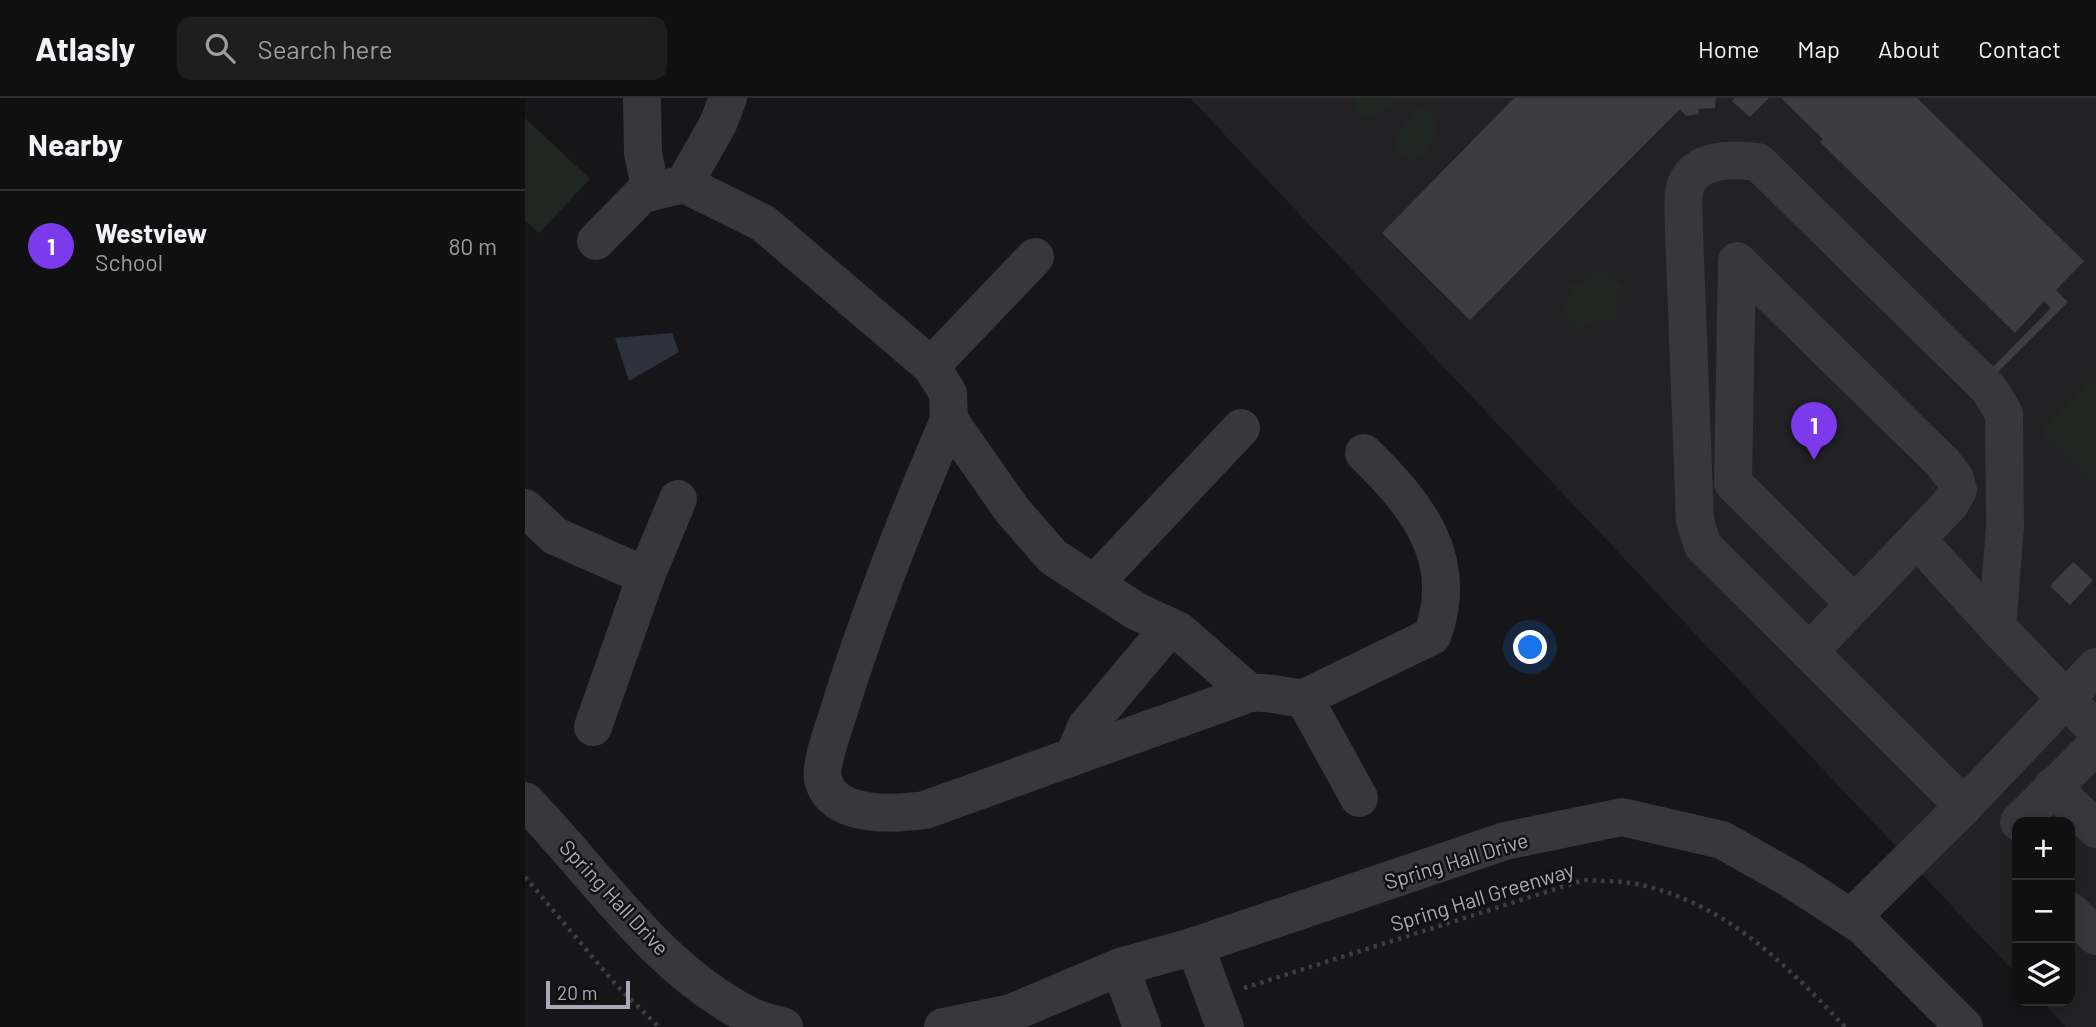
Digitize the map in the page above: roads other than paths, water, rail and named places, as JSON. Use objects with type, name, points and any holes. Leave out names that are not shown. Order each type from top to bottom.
[{"type":"street","points":[[642,98],[643,153],[668,188]]},
{"type":"street","points":[[668,188],[717,124],[728,98]]},
{"type":"street","points":[[1964,806],[1703,546],[1695,521],[1684,232],[1685,186],[1702,167],[1729,158],[1758,162],[1989,388],[2004,414],[2005,527],[1997,627]]},
{"type":"street","points":[[596,241],[642,194],[668,188],[763,223],[931,366],[949,393],[949,419],[855,657],[830,739],[822,777],[828,790],[848,806],[885,815],[925,810],[1250,693],[1272,691],[1289,698],[1304,698],[1432,636],[1441,612],[1442,570],[1437,549],[1399,488],[1364,453]]},
{"type":"street","points":[[931,366],[1035,257]]},
{"type":"street","points":[[1809,652],[1950,504],[1958,490],[1955,479],[1943,463],[1737,261],[1733,483],[1854,604]]},
{"type":"street","points":[[949,419],[1012,510],[1053,557],[1136,611],[1179,631],[1250,693]]},
{"type":"street","points":[[1094,584],[1241,428]]},
{"type":"street","points":[[593,727],[646,576],[678,499]]},
{"type":"street","points":[[525,508],[555,536],[646,576]]},
{"type":"street","points":[[1917,539],[2096,730]]},
{"type":"street","points":[[1075,756],[1086,727],[1170,627]]},
{"type":"street","points":[[1851,918],[1964,806],[2096,667]]},
{"type":"street","points":[[1304,698],[1359,798]]},
{"type":"street","points":[[2024,817],[2096,745]]},
{"type":"street","points":[[2052,787],[2096,829]]},
{"type":"street","name":"Spring Hall Drive","points":[[525,801],[641,932],[695,979],[749,1016],[784,1027]]},
{"type":"street","name":"Spring Hall Drive","points":[[943,1027],[1011,1013],[1120,967],[1195,946],[1505,841],[1622,817],[1722,840],[1791,879],[1851,918],[1964,1027]]},
{"type":"street","points":[[2075,916],[2096,936]]},
{"type":"street","points":[[1195,946],[1219,1013]]},
{"type":"street","points":[[1120,967],[1142,1027]]},
{"type":"place","name":"Westview","points":[[1814,460]]}]
